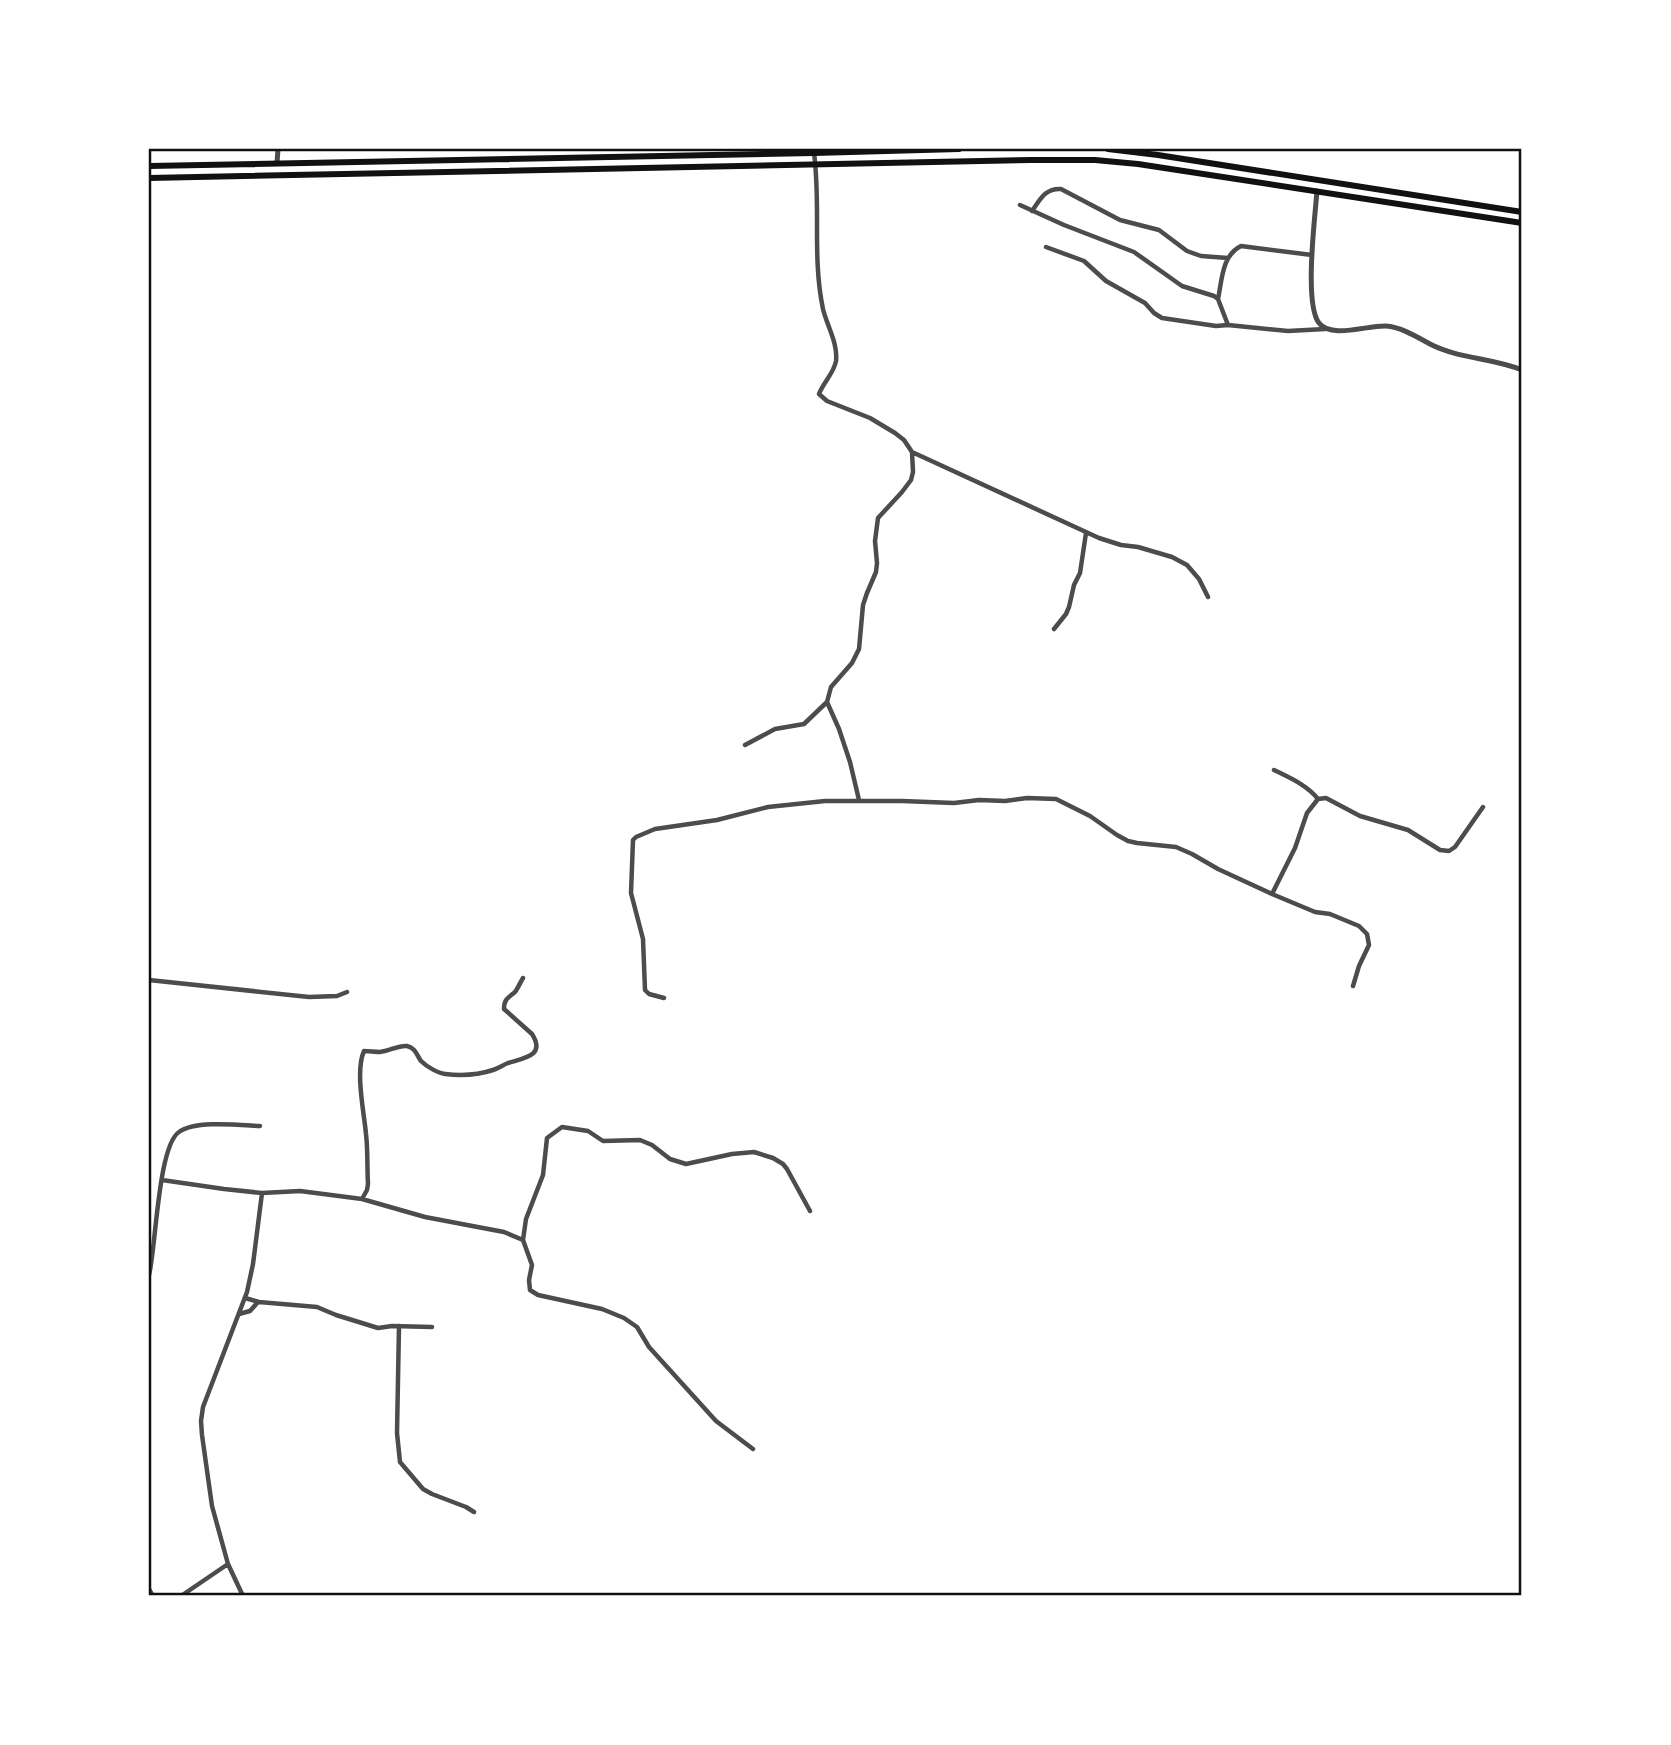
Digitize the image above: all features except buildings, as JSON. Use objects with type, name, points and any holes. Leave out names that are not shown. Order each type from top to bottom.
[{"type":"main road","points":[[149,166],[959,149]]},
{"type":"main road","points":[[1108,149],[1158,152],[1521,212]]},
{"type":"main road","points":[[484,160],[485,172]]},
{"type":"main road","points":[[149,178],[1095,160],[1138,164],[1522,223]]},
{"type":"main road","points":[[1464,214],[1466,203]]},
{"type":"street","points":[[277,163],[278,149]]},
{"type":"street","points":[[746,745],[775,729],[804,724],[827,702],[831,687],[852,663],[859,649],[863,605],[876,572],[875,541],[878,518],[911,481],[913,472],[912,452],[904,440],[870,418],[827,401],[819,394],[835,366],[836,348],[823,309],[816,258],[817,178],[814,153]]},
{"type":"street","points":[[1032,211],[1044,194],[1060,189],[1120,220],[1160,230],[1187,251],[1201,256],[1228,258]]},
{"type":"street","points":[[1317,191],[1311,281],[1315,314],[1319,324],[1326,329]]},
{"type":"street","points":[[1521,212],[1522,201]]},
{"type":"street","points":[[1020,205],[1134,252],[1182,286],[1218,299]]},
{"type":"street","points":[[1228,325],[1218,299],[1230,253],[1241,246],[1312,255]]},
{"type":"street","points":[[1046,247],[1084,261],[1106,281],[1162,317],[1216,326],[1288,331],[1338,331],[1387,326],[1445,350],[1522,370]]},
{"type":"street","points":[[912,452],[1099,538],[1172,557],[1187,565],[1199,579],[1208,597]]},
{"type":"street","points":[[1054,629],[1069,607],[1080,573],[1086,532]]},
{"type":"street","points":[[827,702],[850,762],[859,800]]},
{"type":"street","points":[[1274,770],[1298,782],[1318,799]]},
{"type":"street","points":[[664,998],[649,994],[645,990],[643,939],[631,893],[633,840],[655,829],[716,820],[768,807],[859,800],[954,803],[1027,798],[1056,799],[1090,816],[1128,841],[1176,847],[1272,894],[1359,926],[1367,934],[1369,945],[1353,986]]},
{"type":"street","points":[[1272,894],[1295,848],[1307,813],[1318,799],[1326,798],[1360,816],[1408,830],[1440,850],[1448,852],[1455,847],[1483,807]]},
{"type":"street","points":[[362,1199],[368,1184],[366,1131],[362,1112],[361,1058],[364,1051],[379,1052],[407,1046],[415,1050],[421,1061],[438,1072],[466,1075],[528,1058],[535,1050],[535,1039],[505,1009],[504,1004],[523,978]]},
{"type":"street","points":[[149,980],[309,997],[337,996],[347,992]]},
{"type":"street","points":[[149,1275],[170,1142],[178,1132],[190,1127],[211,1124],[260,1126]]},
{"type":"street","points":[[753,1449],[716,1421],[649,1347],[637,1327],[624,1318],[601,1309],[538,1295],[530,1290],[532,1265],[523,1240],[526,1219],[542,1175],[547,1138],[562,1127],[588,1131],[603,1141],[640,1140],[652,1145],[670,1159],[686,1164],[754,1152],[773,1158],[787,1169],[810,1211]]},
{"type":"street","points":[[162,1180],[262,1193],[300,1191],[362,1199],[425,1217],[503,1231],[523,1240]]},
{"type":"street","points":[[243,1596],[228,1564],[212,1506],[201,1421],[245,1298],[253,1264],[262,1193]]},
{"type":"street","points":[[245,1298],[259,1302],[317,1307],[371,1327],[432,1327]]},
{"type":"street","points":[[239,1314],[250,1311],[259,1302]]},
{"type":"street","points":[[399,1326],[397,1433],[400,1462],[423,1489],[474,1512]]},
{"type":"street","points":[[181,1596],[228,1564]]},
{"type":"street","points":[[149,1589],[153,1596]]}]
